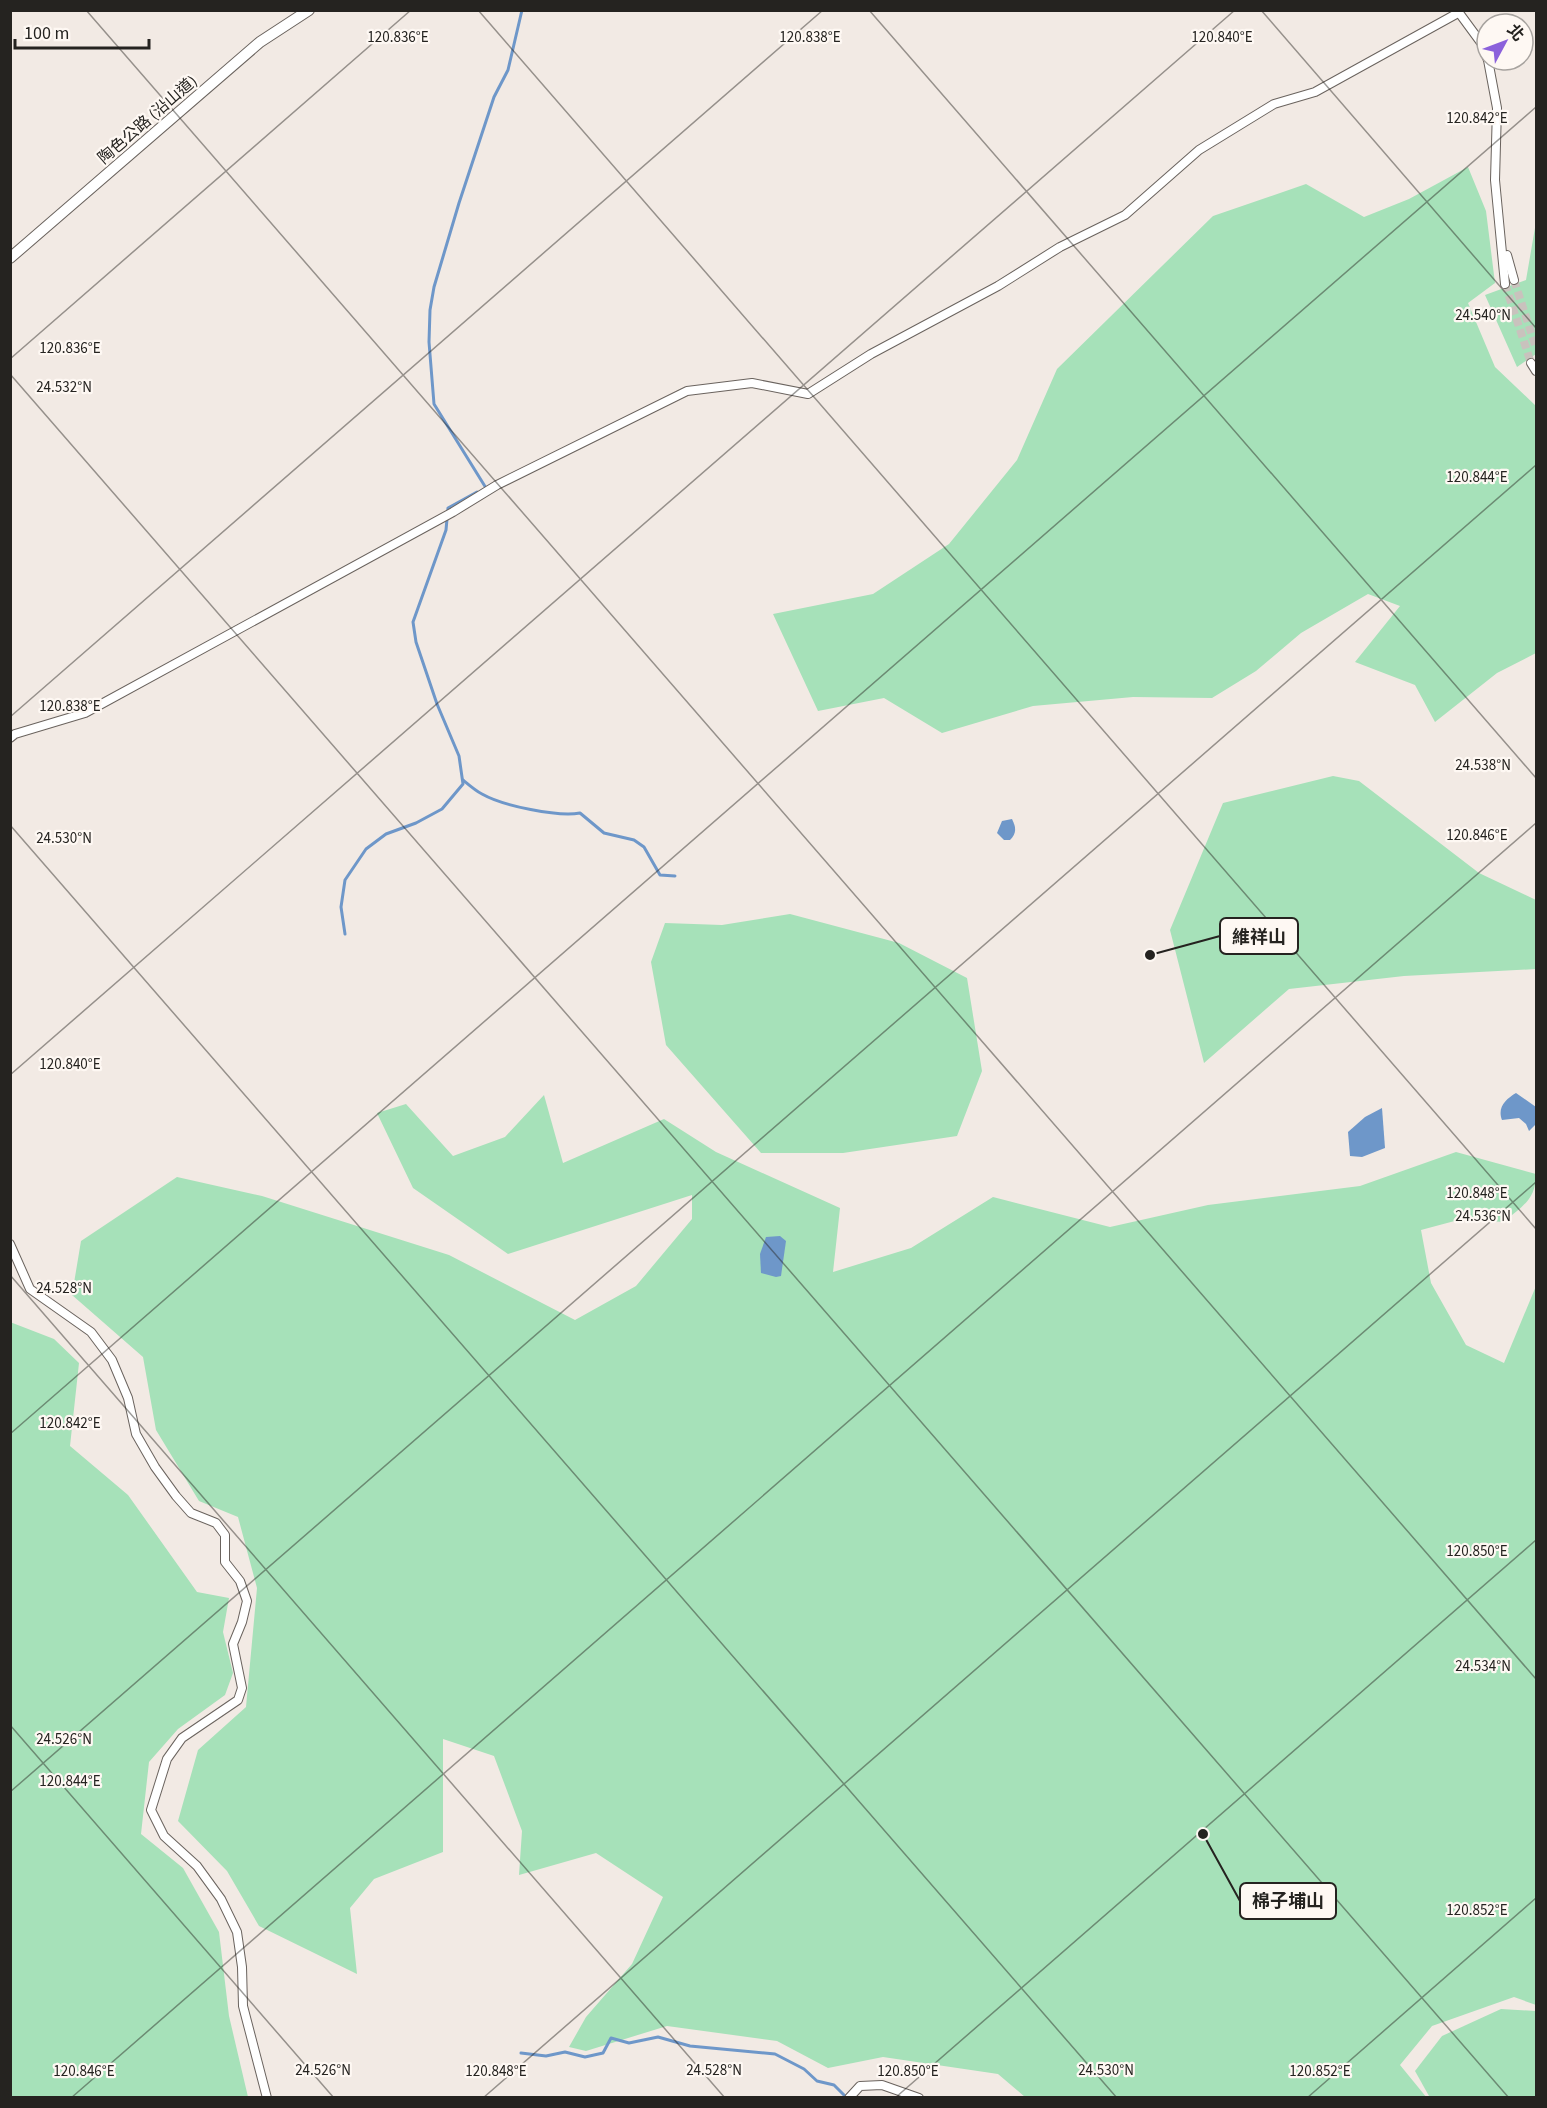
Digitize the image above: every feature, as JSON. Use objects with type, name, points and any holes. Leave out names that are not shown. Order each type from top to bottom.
[{"type":"main road","name":"陶色公路 (沿山道)","points":[[10,258],[260,42],[309,10]]},
{"type":"street","points":[[10,738],[15,734],[85,712],[453,512],[507,480],[687,392],[752,383],[807,394],[871,354],[998,286],[1060,247],[1125,215],[1199,150],[1274,104],[1315,92],[1458,12],[1475,35]]},
{"type":"street","points":[[1490,72],[1497,108],[1496,180],[1505,284]]},
{"type":"street","points":[[1502,237],[1514,280]]},
{"type":"street","points":[[10,1244],[30,1290],[91,1332],[112,1360],[128,1398],[136,1434],[150,1459],[191,1513],[216,1523],[225,1535],[225,1562],[240,1581],[246,1601],[242,1622],[233,1644],[242,1688],[238,1700],[182,1738],[167,1759],[151,1810],[164,1836],[197,1866],[221,1899],[237,1932],[242,1966],[243,2006],[267,2097]]},
{"type":"street","points":[[849,2097],[860,2086],[882,2085],[920,2097]]},
{"type":"green space","points":[[1468,167],[1486,211],[1495,283],[1468,303],[1495,367],[1536,406],[1536,653],[1497,673],[1435,722],[1415,685],[1355,662],[1400,606],[1368,594],[1301,633],[1256,671],[1212,698],[1133,697],[1033,706],[942,733],[884,698],[818,711],[773,614],[873,594],[949,544],[1017,460],[1057,369],[1213,216],[1306,184],[1364,217],[1409,199]]},
{"type":"green space","points":[[1536,222],[1536,354],[1517,367],[1485,295],[1526,280]]},
{"type":"green space","points":[[1333,776],[1359,781],[1479,873],[1536,900],[1536,969],[1404,976],[1289,989],[1204,1063],[1170,930],[1223,803]]},
{"type":"green space","points":[[790,914],[899,943],[967,978],[982,1071],[957,1136],[843,1153],[761,1153],[666,1045],[651,962],[665,923],[722,925]]},
{"type":"green space","points":[[544,1095],[563,1163],[664,1119],[716,1152],[840,1208],[833,1272],[911,1248],[993,1197],[1110,1227],[1208,1205],[1360,1186],[1456,1152],[1536,1174],[1534,1190],[1527,1202],[1504,1222],[1462,1219],[1421,1230],[1431,1283],[1466,1345],[1504,1363],[1536,1286],[1536,2005],[1514,1997],[1432,2026],[1400,2065],[1427,2098],[1025,2097],[998,2074],[883,2057],[828,2068],[777,2041],[667,2026],[586,2051],[569,2047],[586,2017],[632,1964],[663,1897],[596,1853],[519,1875],[522,1831],[494,1756],[443,1739],[443,1852],[374,1879],[350,1908],[357,1974],[259,1926],[227,1871],[178,1821],[198,1750],[246,1707],[257,1588],[238,1517],[199,1501],[156,1430],[143,1357],[72,1295],[81,1241],[177,1177],[262,1196],[449,1255],[575,1320],[636,1286],[692,1219],[692,1195],[508,1254],[413,1188],[377,1113],[406,1104],[453,1156],[505,1137]]},
{"type":"green space","points":[[10,1322],[54,1339],[79,1363],[70,1446],[128,1495],[197,1592],[229,1598],[223,1632],[233,1673],[225,1695],[178,1729],[149,1762],[141,1834],[183,1868],[219,1932],[229,2016],[248,2097],[11,2097]]},
{"type":"green space","points":[[1501,2009],[1536,2011],[1536,2097],[1429,2096],[1415,2071],[1442,2036]]},
{"type":"water","points":[[1012,819],[1015,827],[1014,835],[1010,840],[1004,840],[997,833],[1002,821]]},
{"type":"water","points":[[1516,1093],[1536,1107],[1536,1124],[1529,1131],[1526,1124],[1519,1118],[1502,1120],[1503,1104]]},
{"type":"water","points":[[1382,1108],[1385,1148],[1362,1157],[1350,1156],[1348,1132],[1365,1117]]},
{"type":"water","points":[[780,1236],[786,1241],[781,1276],[761,1273],[760,1254],[766,1237]]},
{"type":"waterway","points":[[486,488],[434,404],[429,342],[430,310],[434,287],[459,203],[494,97],[508,70],[522,10]]},
{"type":"waterway","points":[[345,934],[341,907],[345,880],[366,849],[386,834],[416,823],[442,809],[463,784],[459,756],[437,704],[416,642],[413,622],[446,530],[448,508],[477,492]]},
{"type":"waterway","points":[[463,780],[480,793],[503,803],[545,812],[580,813],[604,833],[634,840],[644,847],[660,875],[675,876]]},
{"type":"waterway","points":[[521,2053],[546,2056],[565,2052],[585,2057],[603,2053],[611,2038],[629,2043],[658,2037],[690,2046],[775,2054],[804,2069],[817,2081],[834,2085],[847,2098]]},
{"type":"tunnel","points":[[1514,280],[1536,348]]},
{"type":"tunnel","points":[[1505,284],[1531,363]]},
{"type":"place","name":"維祥山","points":[[1150,955]]},
{"type":"place","name":"棉子埔山","points":[[1203,1834]]}]
